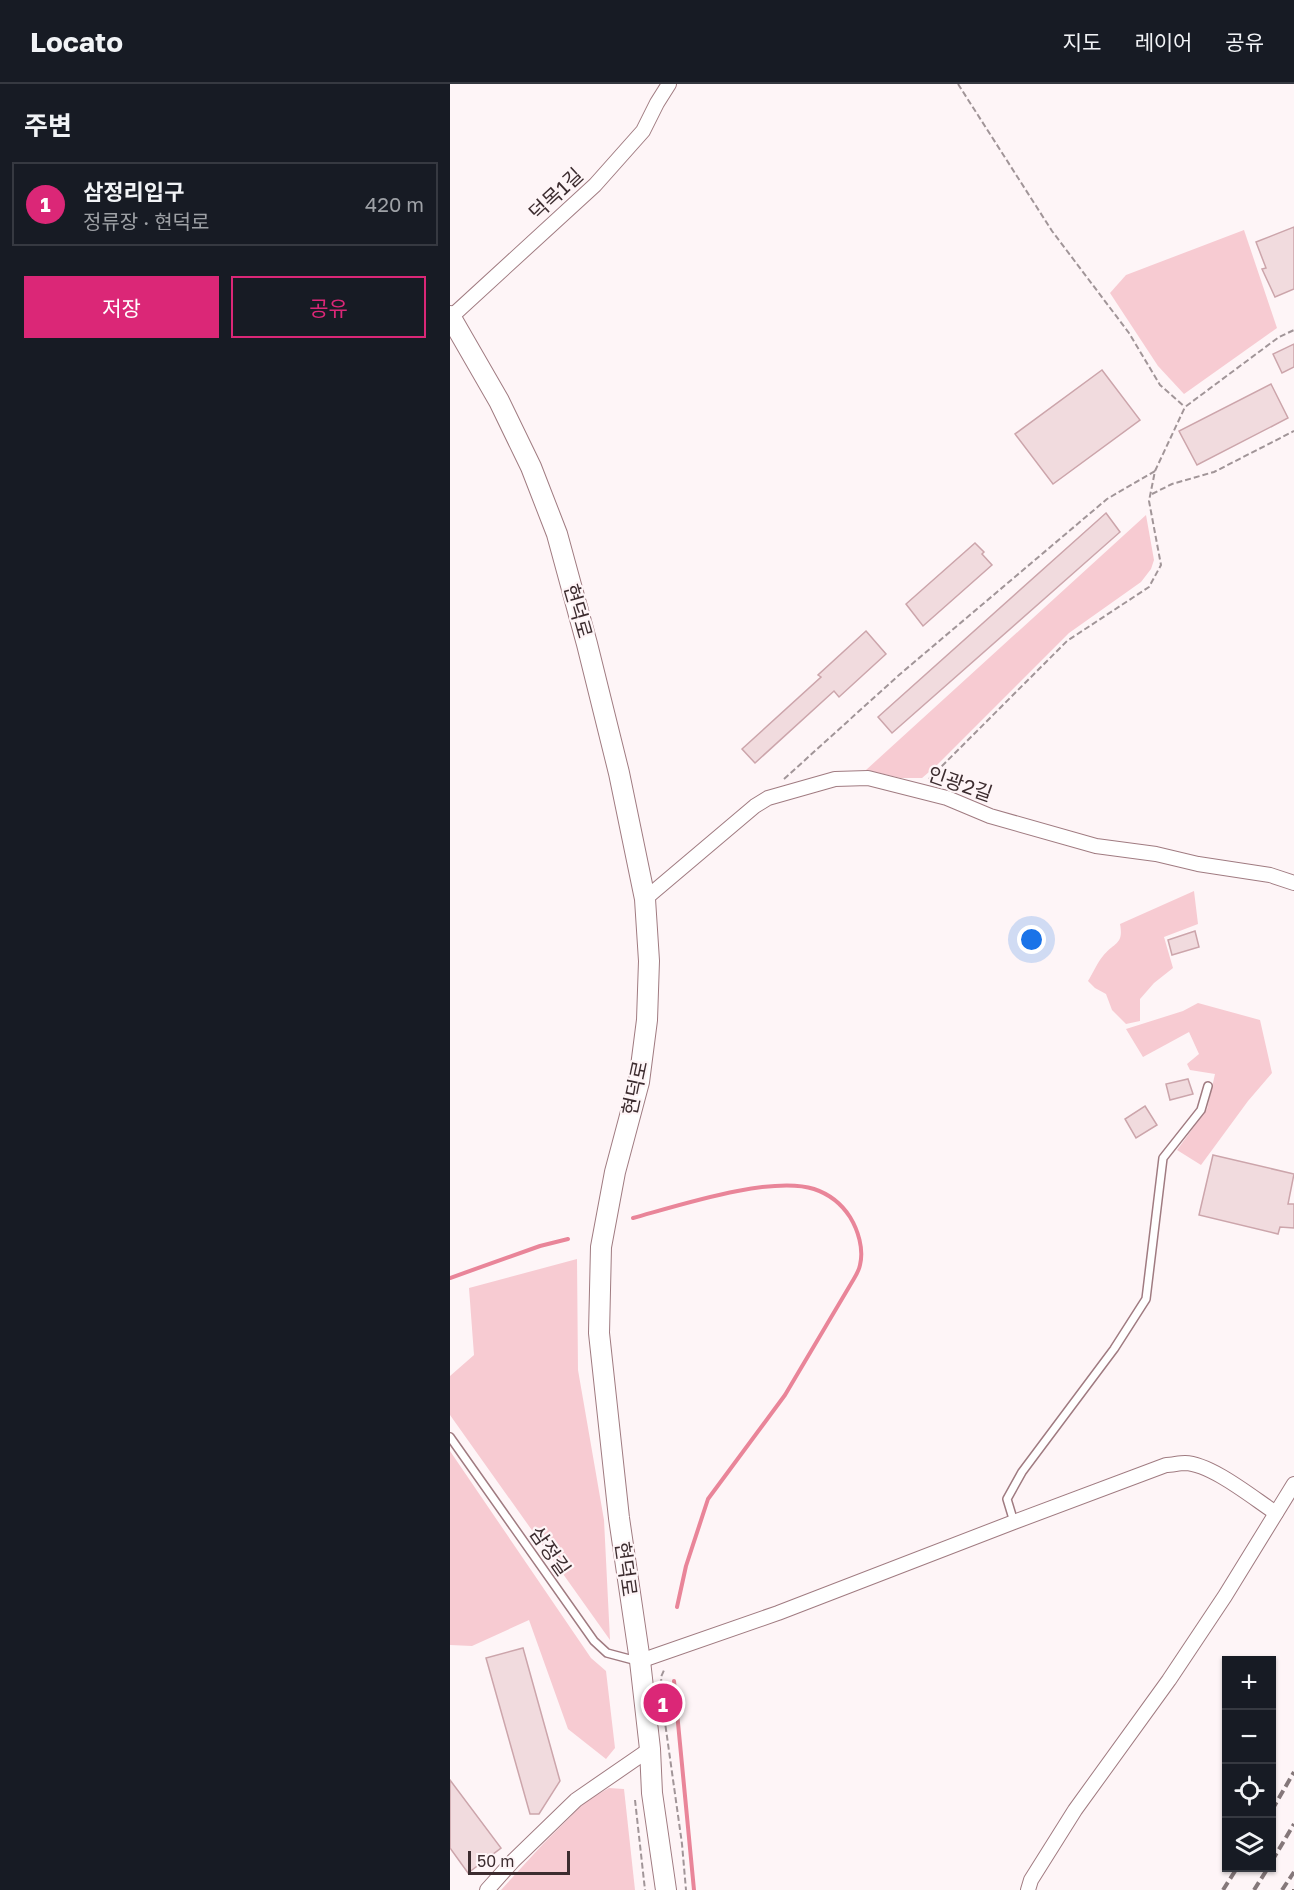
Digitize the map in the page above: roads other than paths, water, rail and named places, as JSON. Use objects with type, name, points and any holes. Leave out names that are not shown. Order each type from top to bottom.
[{"type":"main road","name":"현덕로","points":[[450,316],[499,401],[531,467],[556,534],[588,644],[619,773],[645,899],[649,961],[647,1020],[639,1082],[615,1172],[601,1247],[599,1333],[619,1518],[640,1661],[650,1749],[652,1792],[666,1890]]},
{"type":"street","name":"덕목1길","points":[[450,316],[595,185],[643,131],[669,84]]},
{"type":"street","name":"인광2길","points":[[645,899],[755,806],[768,798],[835,779],[867,778],[947,798],[990,816],[1096,846],[1156,854],[1198,864],[1270,875],[1294,883]]},
{"type":"street","points":[[640,1661],[778,1613],[1166,1466],[1185,1463],[1203,1467],[1276,1513]]},
{"type":"street","points":[[1028,1890],[1031,1880],[1075,1810],[1169,1680],[1225,1596],[1294,1484]]},
{"type":"street","points":[[488,1890],[513,1861],[576,1800],[650,1749]]},
{"type":"lane","points":[[1014,1522],[1007,1499],[1022,1472],[1114,1349],[1146,1299],[1163,1158],[1201,1110],[1208,1086]]},
{"type":"lane","name":"삼정길","points":[[450,1437],[594,1641],[608,1653],[640,1661]]},
{"type":"waterway","points":[[633,1218],[749,1189],[796,1186],[814,1189],[839,1203],[853,1222],[861,1246],[861,1259],[857,1274],[785,1395],[708,1499],[686,1566],[677,1607]]},
{"type":"waterway","points":[[450,1278],[540,1246],[568,1239]]},
{"type":"waterway","points":[[674,1681],[694,1890]]},
{"type":"railway","points":[[1276,1803],[1294,1772]]},
{"type":"railway","points":[[1276,1854],[1294,1824]]},
{"type":"railway","points":[[1223,1890],[1234,1872]]},
{"type":"railway","points":[[1254,1890],[1265,1872]]},
{"type":"railway","points":[[1282,1890],[1294,1872]]},
{"type":"place","name":"삼정리입구","points":[[663,1703]]}]
